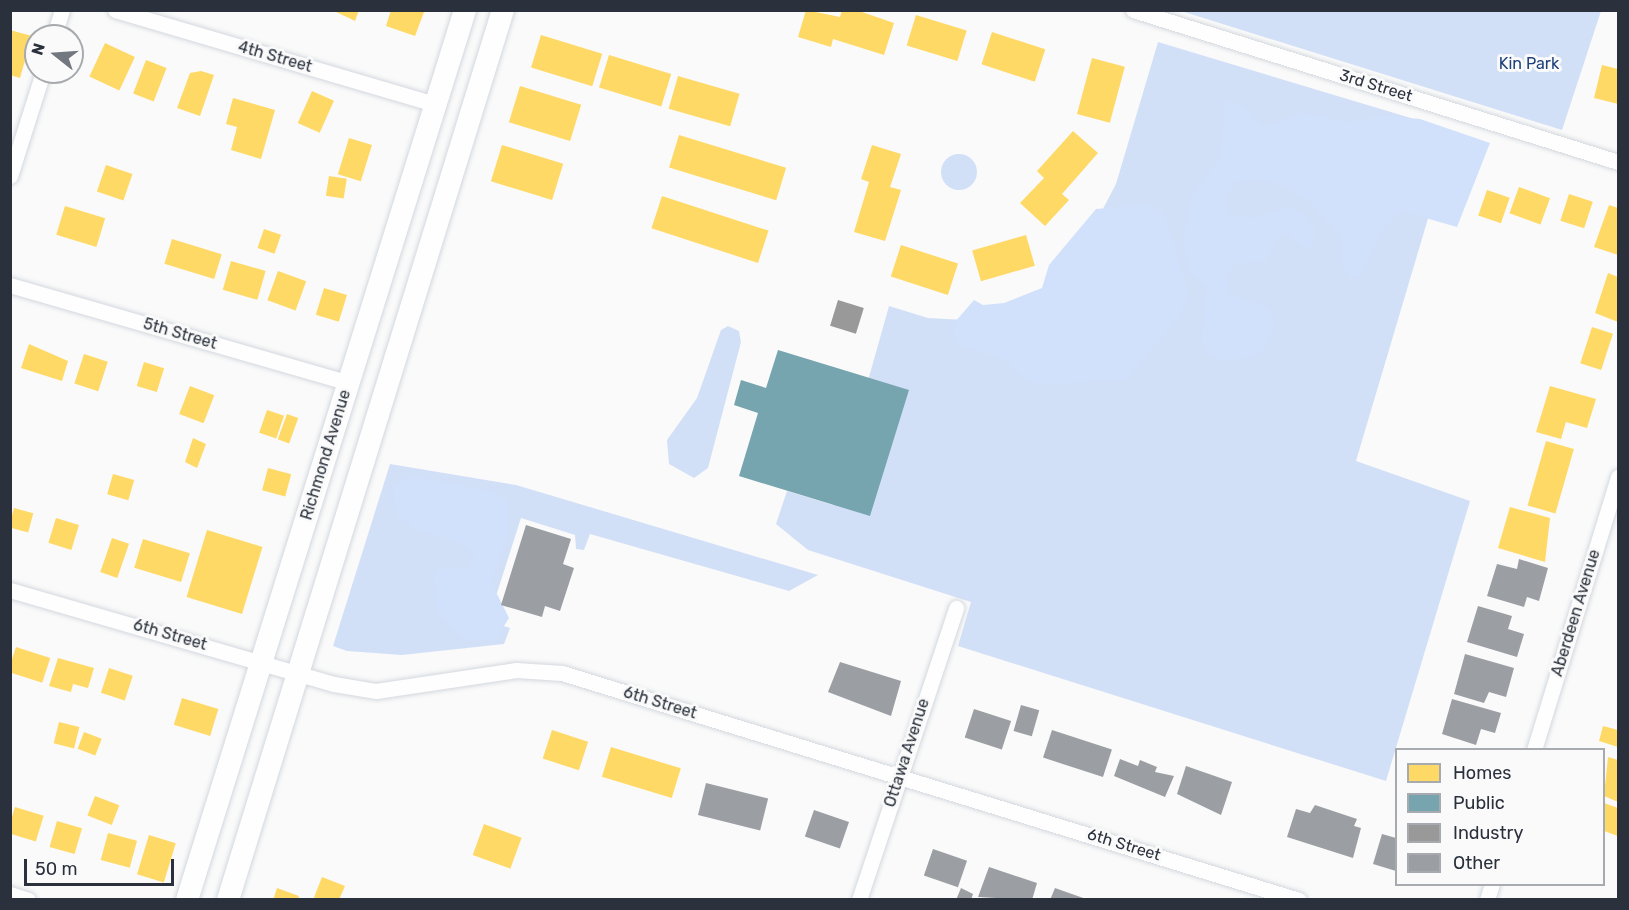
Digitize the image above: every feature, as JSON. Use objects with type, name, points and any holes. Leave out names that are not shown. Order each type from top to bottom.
[{"type":"main road","name":"Richmond Avenue","points":[[187,900],[465,10]]},
{"type":"main road","points":[[228,900],[503,10]]},
{"type":"street","name":"4th Street","points":[[115,10],[435,104]]},
{"type":"street","name":"3rd Street","points":[[1133,10],[1153,13],[1618,162]]},
{"type":"street","points":[[10,176],[39,84]]},
{"type":"street","name":"5th Street","points":[[10,285],[349,383]]},
{"type":"street","name":"Aberdeen Avenue","points":[[1535,748],[1618,477]]},
{"type":"street","name":"6th Street","points":[[10,590],[297,673],[376,691],[516,670],[562,673],[1299,900]]},
{"type":"street","name":"Ottawa Avenue","points":[[859,900],[956,608]]},
{"type":"street","points":[[10,894],[28,900]]},
{"type":"green space","name":"Kin Park","points":[[1181,11],[1601,11],[1562,130]]},
{"type":"green space","points":[[1158,42],[1454,131],[1356,461],[1470,501],[1386,781],[958,646],[971,602],[808,550],[776,524],[787,491],[833,505],[889,306],[928,318],[966,320],[1026,307],[1087,239],[1116,184]]},
{"type":"green space","points":[[959,154],[971,160],[977,172],[971,184],[959,190],[947,184],[941,172],[947,160]]},
{"type":"green space","points":[[728,326],[739,331],[741,342],[708,468],[694,478],[669,464],[667,440],[697,398],[721,330]]},
{"type":"green space","points":[[390,464],[516,485],[818,575],[789,591],[590,534],[584,550],[576,549],[575,535],[521,518],[488,621],[510,628],[504,644],[402,655],[347,651],[333,646]]},
{"type":"shaded area","points":[[1226,100],[1241,104],[1264,128],[1300,113],[1349,123],[1386,116],[1420,119],[1490,143],[1457,227],[1401,211],[1383,228],[1361,275],[1352,277],[1343,269],[1341,236],[1308,200],[1273,181],[1236,181],[1224,198],[1230,214],[1252,218],[1289,207],[1306,215],[1315,230],[1310,252],[1286,234],[1275,241],[1265,261],[1238,263],[1227,272],[1228,294],[1269,307],[1275,323],[1268,344],[1256,356],[1222,361],[1209,355],[1202,340],[1206,288],[1189,271],[1183,238],[1194,192],[1220,158]]},
{"type":"shaded area","points":[[1145,205],[1164,213],[1189,295],[1178,318],[1126,379],[1043,385],[1026,380],[1003,358],[955,343],[954,323],[974,300],[983,305],[1004,303],[1042,288],[1049,265],[1096,209]]},
{"type":"shaded area","points":[[412,477],[496,492],[508,503],[508,531],[491,582],[509,618],[496,639],[465,640],[436,611],[434,570],[469,567],[475,556],[463,544],[412,527],[395,512],[394,486]]},
{"type":"building: Homes","points":[[332,10],[359,10],[355,21]]},
{"type":"building: Homes","points":[[391,10],[424,12],[415,36],[386,26]]},
{"type":"building: Homes","points":[[806,10],[840,17],[842,10],[856,10],[894,23],[884,55],[833,39],[831,47],[798,37]]},
{"type":"building: Homes","points":[[916,15],[967,30],[957,61],[907,46]]},
{"type":"building: Homes","points":[[10,30],[24,34],[24,64],[20,78],[10,75]]},
{"type":"building: Homes","points":[[992,32],[1045,49],[1035,82],[981,64]]},
{"type":"building: Homes","points":[[541,35],[602,54],[592,86],[531,68]]},
{"type":"building: Homes","points":[[105,43],[135,57],[119,90],[89,77]]},
{"type":"building: Homes","points":[[609,55],[671,74],[661,107],[599,88]]},
{"type":"building: Homes","points":[[1092,58],[1125,67],[1110,123],[1077,114]]},
{"type":"building: Homes","points":[[146,60],[167,68],[154,101],[133,94]]},
{"type":"building: Homes","points":[[1602,65],[1618,69],[1618,104],[1594,98]]},
{"type":"building: Homes","points":[[201,71],[214,75],[200,116],[177,108],[190,73]]},
{"type":"building: Homes","points":[[678,76],[740,94],[730,126],[669,109]]},
{"type":"building: Homes","points":[[520,86],[581,105],[570,141],[509,122]]},
{"type":"building: Homes","points":[[312,91],[334,101],[320,133],[298,123]]},
{"type":"building: Homes","points":[[233,98],[275,110],[261,159],[231,150],[237,127],[226,124]]},
{"type":"building: Homes","points":[[1073,131],[1098,153],[1062,194],[1069,200],[1045,226],[1020,203],[1044,178],[1037,171]]},
{"type":"building: Homes","points":[[679,135],[786,168],[776,200],[669,168]]},
{"type":"building: Homes","points":[[349,138],[372,145],[361,181],[338,174]]},
{"type":"building: Homes","points":[[502,145],[563,164],[552,200],[491,181]]},
{"type":"building: Homes","points":[[872,145],[901,154],[890,187],[901,190],[885,241],[854,232],[869,182],[861,179]]},
{"type":"building: Homes","points":[[106,165],[132,174],[123,201],[97,191]]},
{"type":"building: Homes","points":[[329,176],[347,179],[344,199],[326,196]]},
{"type":"building: Homes","points":[[1519,187],[1550,198],[1540,225],[1509,213]]},
{"type":"building: Homes","points":[[1487,190],[1510,198],[1501,223],[1478,216]]},
{"type":"building: Homes","points":[[1569,194],[1593,202],[1584,228],[1560,221]]},
{"type":"building: Homes","points":[[662,196],[769,231],[758,263],[651,228]]},
{"type":"building: Homes","points":[[1609,205],[1618,208],[1618,255],[1594,247]]},
{"type":"building: Homes","points":[[65,206],[105,218],[96,247],[56,235]]},
{"type":"building: Homes","points":[[264,229],[281,235],[275,254],[257,248]]},
{"type":"building: Homes","points":[[1026,235],[1035,266],[981,281],[972,250]]},
{"type":"building: Homes","points":[[172,239],[222,254],[214,279],[164,264]]},
{"type":"building: Homes","points":[[901,245],[958,264],[948,295],[891,276]]},
{"type":"building: Homes","points":[[231,261],[266,271],[257,300],[223,290]]},
{"type":"building: Homes","points":[[278,271],[306,281],[296,310],[267,300]]},
{"type":"building: Homes","points":[[1608,273],[1618,277],[1618,322],[1595,313]]},
{"type":"building: Homes","points":[[324,288],[347,295],[339,322],[316,315]]},
{"type":"building: Homes","points":[[1592,327],[1613,334],[1601,370],[1580,363]]},
{"type":"building: Homes","points":[[29,344],[68,361],[62,381],[21,368]]},
{"type":"building: Homes","points":[[84,354],[108,362],[98,391],[74,383]]},
{"type":"building: Homes","points":[[144,362],[164,368],[157,392],[137,386]]},
{"type":"building: Homes","points":[[190,386],[214,395],[204,423],[179,414]]},
{"type":"building: Homes","points":[[1550,386],[1596,399],[1587,428],[1566,422],[1561,439],[1536,432]]},
{"type":"building: Homes","points":[[267,410],[284,416],[276,439],[259,433]]},
{"type":"building: Homes","points":[[287,414],[298,418],[289,443],[278,439]]},
{"type":"building: Homes","points":[[193,438],[206,444],[197,468],[185,462]]},
{"type":"building: Homes","points":[[1546,441],[1574,449],[1555,513],[1528,505]]},
{"type":"building: Homes","points":[[268,468],[291,474],[285,496],[262,490]]},
{"type":"building: Homes","points":[[113,474],[134,480],[128,500],[107,494]]},
{"type":"building: Homes","points":[[1510,507],[1550,518],[1545,562],[1498,548]]},
{"type":"building: Homes","points":[[14,508],[33,513],[28,532],[10,528]]},
{"type":"building: Homes","points":[[56,518],[79,525],[71,550],[48,543]]},
{"type":"building: Homes","points":[[207,530],[262,547],[242,614],[187,597]]},
{"type":"building: Homes","points":[[112,538],[129,544],[117,578],[100,572]]},
{"type":"building: Homes","points":[[143,539],[190,553],[181,582],[134,568]]},
{"type":"building: Homes","points":[[16,647],[50,658],[42,683],[10,672]]},
{"type":"building: Homes","points":[[58,658],[94,668],[88,688],[73,684],[71,692],[49,686]]},
{"type":"building: Homes","points":[[109,668],[133,676],[125,700],[101,693]]},
{"type":"building: Homes","points":[[182,698],[218,709],[210,736],[174,725]]},
{"type":"building: Homes","points":[[59,722],[79,727],[74,748],[54,743]]},
{"type":"building: Homes","points":[[1603,726],[1618,730],[1618,747],[1599,741]]},
{"type":"building: Homes","points":[[552,730],[588,742],[579,770],[543,759]]},
{"type":"building: Homes","points":[[84,732],[102,739],[95,756],[78,749]]},
{"type":"building: Homes","points":[[611,747],[681,768],[672,798],[602,777]]},
{"type":"building: Homes","points":[[1608,757],[1618,760],[1618,802],[1605,796]]},
{"type":"building: Homes","points":[[95,796],[119,805],[112,825],[87,816]]},
{"type":"building: Homes","points":[[1605,803],[1618,808],[1618,836],[1605,831]]},
{"type":"building: Homes","points":[[15,807],[44,816],[36,842],[10,834],[10,823]]},
{"type":"building: Homes","points":[[57,821],[82,828],[75,854],[50,847]]},
{"type":"building: Homes","points":[[484,824],[522,838],[510,869],[473,855]]},
{"type":"building: Homes","points":[[108,833],[137,841],[130,868],[101,860]]},
{"type":"building: Homes","points":[[149,835],[176,843],[164,882],[137,874]]},
{"type":"building: Homes","points":[[322,877],[345,886],[339,900],[313,900]]},
{"type":"building: Homes","points":[[277,888],[299,896],[298,900],[273,900]]},
{"type":"building: Public","points":[[778,350],[909,390],[870,516],[739,476],[758,413],[734,405],[741,380],[766,388]]},
{"type":"building: Industry","points":[[838,300],[864,308],[856,334],[830,326]]},
{"type":"building: Other","points":[[526,525],[571,539],[563,564],[574,568],[560,611],[545,606],[542,617],[501,605]]},
{"type":"building: Other","points":[[1519,559],[1548,568],[1539,601],[1527,597],[1524,607],[1487,596],[1497,564],[1517,569]]},
{"type":"building: Other","points":[[1478,606],[1512,616],[1508,629],[1524,634],[1517,657],[1467,642]]},
{"type":"building: Other","points":[[1465,654],[1514,668],[1506,697],[1489,692],[1484,703],[1454,694]]},
{"type":"building: Other","points":[[840,662],[901,681],[891,716],[828,692]]},
{"type":"building: Other","points":[[1452,699],[1501,713],[1495,733],[1481,729],[1476,745],[1442,734]]},
{"type":"building: Other","points":[[1021,705],[1039,710],[1032,736],[1014,731]]},
{"type":"building: Other","points":[[974,709],[1011,721],[1002,750],[965,738]]},
{"type":"building: Other","points":[[1052,730],[1112,749],[1103,777],[1043,758]]},
{"type":"building: Other","points":[[1120,759],[1138,766],[1140,760],[1157,767],[1155,772],[1174,776],[1165,797],[1114,776]]},
{"type":"building: Other","points":[[1186,766],[1232,782],[1221,815],[1177,794]]},
{"type":"building: Other","points":[[706,783],[768,798],[760,831],[698,815]]},
{"type":"building: Other","points":[[1315,805],[1357,819],[1354,826],[1361,828],[1353,858],[1287,837],[1296,809],[1310,813]]},
{"type":"building: Other","points":[[814,810],[849,822],[840,849],[805,836]]},
{"type":"building: Other","points":[[1382,834],[1395,838],[1395,871],[1373,864]]},
{"type":"building: Other","points":[[933,849],[967,861],[958,887],[924,875]]},
{"type":"building: Other","points":[[989,867],[1037,883],[1032,900],[978,897]]},
{"type":"building: Other","points":[[961,888],[973,894],[971,900],[956,900]]},
{"type":"building: Other","points":[[1055,888],[1086,899],[1086,900],[1050,900]]}]
